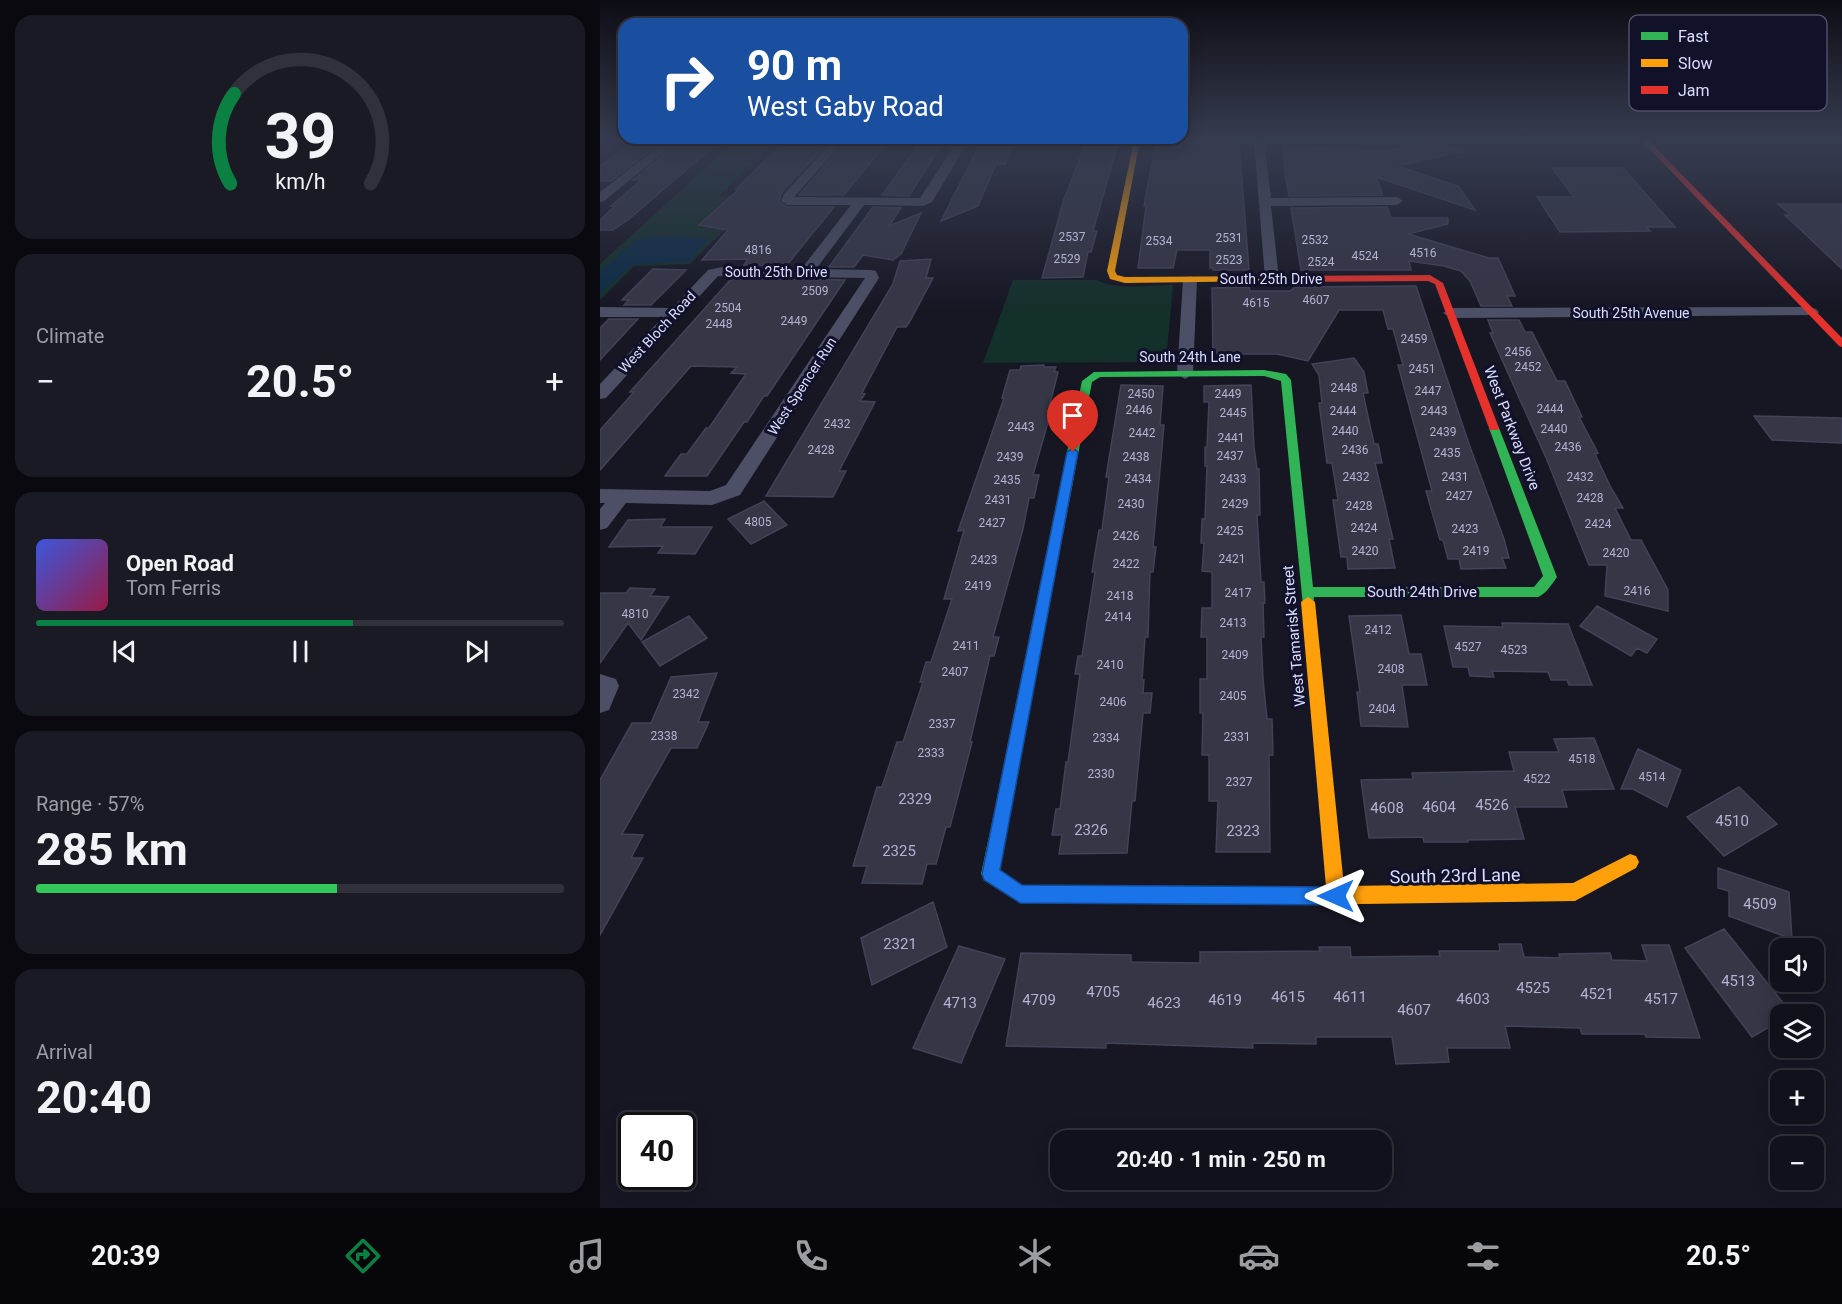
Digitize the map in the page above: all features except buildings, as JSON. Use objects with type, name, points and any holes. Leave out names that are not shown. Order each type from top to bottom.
[{"type":"street","points":[[789,196],[787,201],[859,203],[923,202],[930,196]]},
{"type":"street","name":"South 25th Drive","points":[[1126,196],[1111,271],[1113,277],[1125,280],[1430,278]]},
{"type":"street","points":[[1264,196],[1272,279]]},
{"type":"street","points":[[1699,196],[1842,344]]},
{"type":"street","points":[[1265,202],[1397,201]]},
{"type":"street","points":[[807,272],[859,203]]},
{"type":"street","name":"South 25th Drive","points":[[716,272],[872,274]]},
{"type":"street","name":"West Bloch Road","points":[[600,394],[710,275],[716,272]]},
{"type":"street","name":"West Spencer Run","points":[[621,496],[712,498],[726,494],[737,487],[872,278],[872,274]]},
{"type":"street","name":"West Parkway Drive","points":[[1430,278],[1439,283],[1550,577],[1538,592]]},
{"type":"street","points":[[1185,374],[1190,280]]},
{"type":"street","points":[[600,312],[675,313]]},
{"type":"street","name":"South 25th Avenue","points":[[1451,313],[1811,312]]},
{"type":"street","name":"South 24th Lane","points":[[990,874],[1087,381],[1098,374],[1264,373],[1282,376]]},
{"type":"street","name":"West Tamarisk Street","points":[[1282,376],[1287,384],[1336,896]]},
{"type":"street","points":[[600,496],[621,496]]},
{"type":"street","points":[[600,523],[621,496]]},
{"type":"street","name":"South 24th Drive","points":[[1307,592],[1538,592]]},
{"type":"street","name":"South 23rd Lane","points":[[990,874],[1020,894],[1336,896],[1575,892],[1630,862]]},
{"type":"green space","points":[[674,196],[774,197],[745,209],[690,264],[634,266],[600,300],[600,264]]},
{"type":"green space","points":[[1013,280],[1097,280],[1134,287],[1173,285],[1166,362],[983,363]]},
{"type":"water","points":[[647,236],[710,238],[690,261],[632,265],[600,293],[600,272],[636,240]]},
{"type":"traffic: fast","points":[[1068,476],[1087,381],[1098,374],[1264,373],[1282,376],[1286,380],[1308,602]]},
{"type":"traffic: fast","points":[[1307,592],[1538,592],[1550,577],[1494,428]]},
{"type":"traffic: fast","points":[[1001,818],[990,874],[1020,894],[1288,896]]},
{"type":"traffic: slow","points":[[1126,196],[1111,271],[1113,277],[1125,280],[1277,279]]},
{"type":"traffic: slow","points":[[1001,818],[1068,476]]},
{"type":"traffic: slow","points":[[1308,602],[1336,896]]},
{"type":"traffic: slow","points":[[1288,896],[1575,892],[1630,862]]},
{"type":"traffic: jam","points":[[1699,196],[1842,344]]},
{"type":"traffic: jam","points":[[1277,279],[1430,278],[1439,283],[1494,428]]},
{"type":"route","points":[[1073,452],[990,874],[1020,894],[1336,896]]}]
